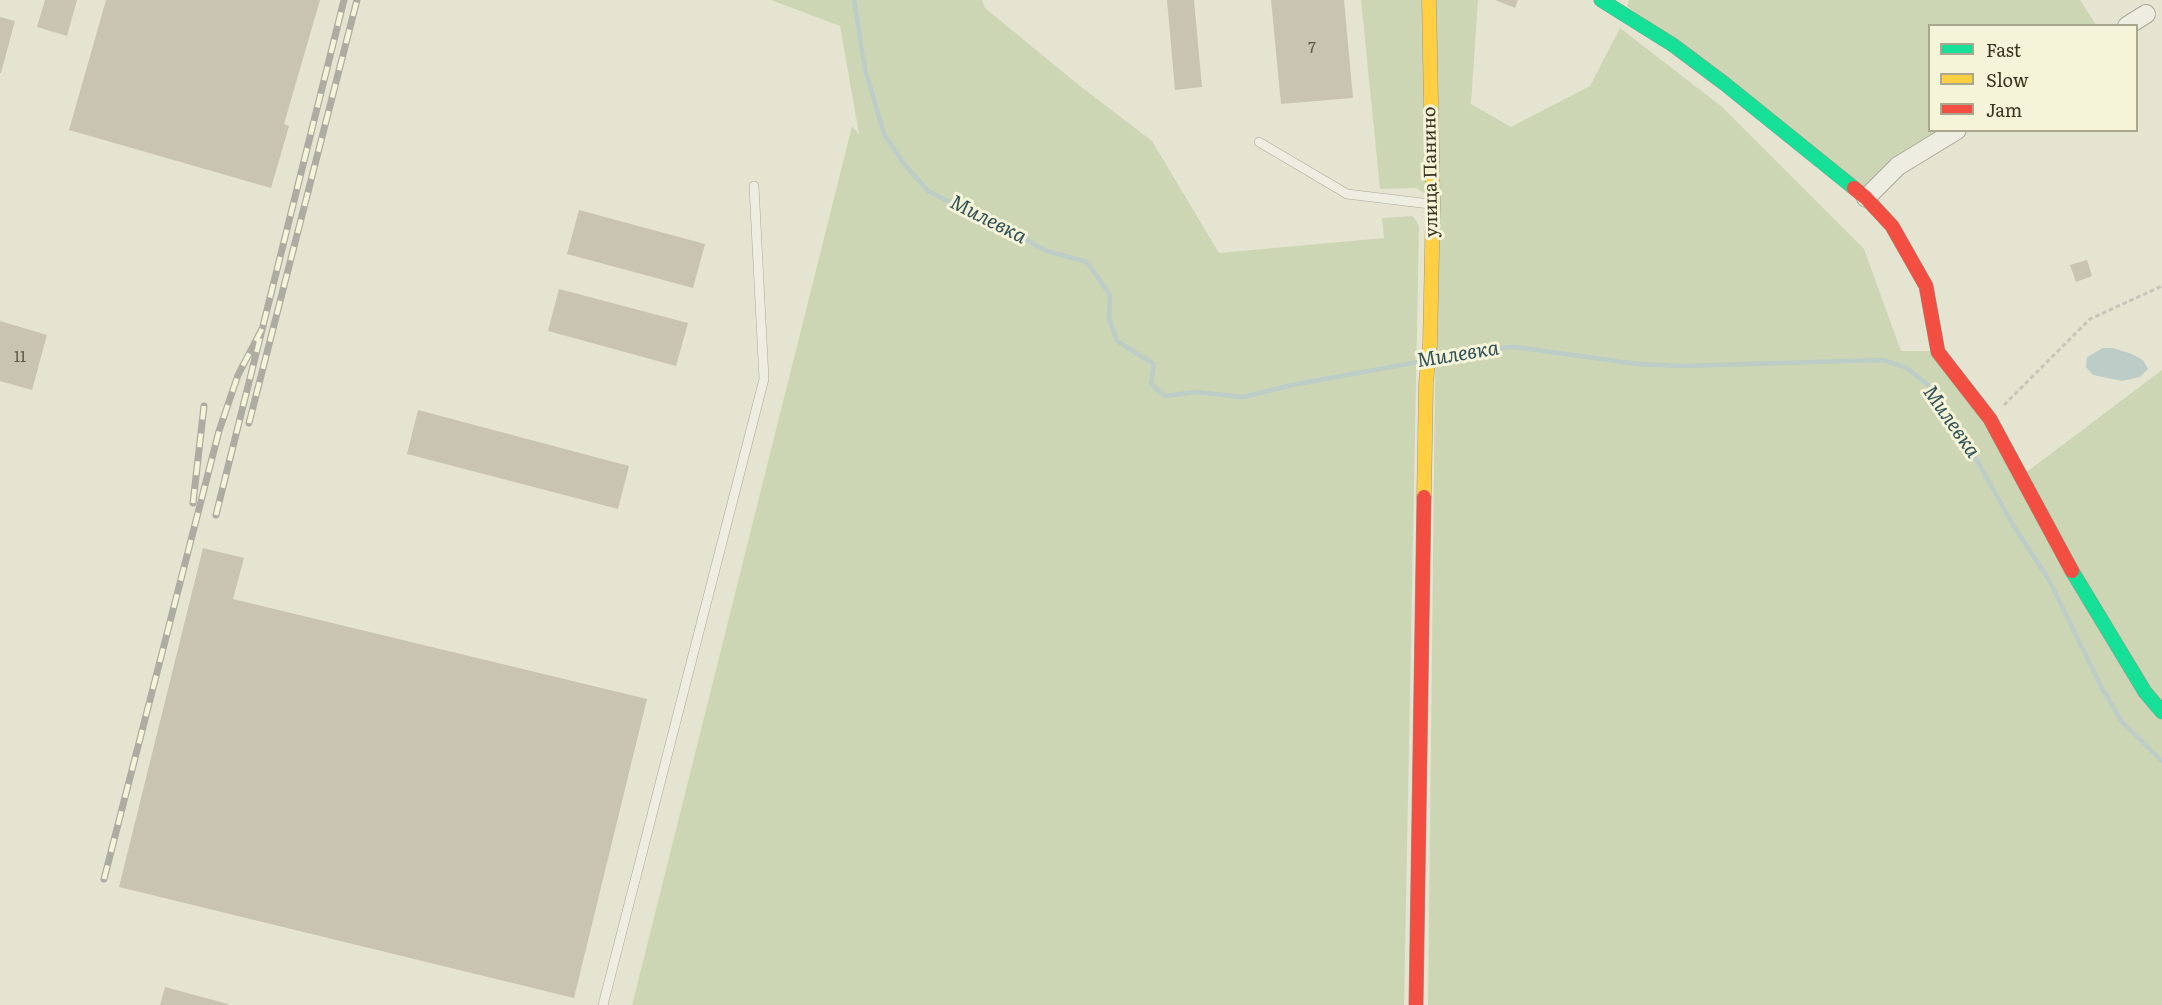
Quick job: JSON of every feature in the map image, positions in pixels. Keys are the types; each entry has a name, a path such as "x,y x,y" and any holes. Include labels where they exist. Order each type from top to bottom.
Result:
{"street":[{"name":"улица Панино","path":"1416,1005 1426,383 1430,344 1433,204 1429,0"},
{"path":"1600,0 1682,51 1866,198 1892,226 1926,286 1938,352 1990,419 2086,597 2145,692 2162,712"},
{"path":"2130,24 2146,14"},
{"path":"1866,198 1898,166 1953,132"}],"lane":[{"path":"1259,142 1347,194 1433,204"},
{"path":"603,1005 764,379 754,186"}],"path":[{"path":"1990,419 2090,319 2162,285"}],"green space":[{"path":"771,0 982,0 985,8 1080,86 1152,141 1219,253 1384,238 1382,218 1413,216 1419,226 1404,1005 632,1005 852,126 859,134 840,26"},
{"path":"1361,0 1478,0 1471,104 1511,127 1590,86 1620,28 1721,106 1864,249 1901,351 1934,351 2020,477 2162,370 2162,1005 1428,1005 1437,201 1416,188 1380,189"},
{"path":"1629,0 2080,0 2095,24 1928,24 1928,132 1944,132 1867,190 1627,6"}],"shaded area":[{"path":"2103,348 2113,348 2132,354 2143,360 2148,369 2140,377 2122,381 2093,375 2086,367 2087,357"}],"building":[{"path":"45,0 77,0 67,36 37,27"},
{"path":"106,0 320,0 284,124 289,126 271,188 69,130"},
{"path":"1167,0 1194,0 1202,87 1175,90"},
{"path":"1271,0 1344,0 1353,98 1281,104"},
{"path":"1495,0 1518,0 1515,8"},
{"path":"0,17 15,21 1,73 0,73"},
{"path":"579,210 705,244 693,288 567,254"},
{"path":"2087,260 2092,276 2076,282 2070,265"},
{"path":"559,289 688,323 676,366 548,331"},
{"path":"0,321 47,335 32,390 0,381"},
{"path":"418,410 629,466 618,509 407,454"},
{"path":"203,548 244,558 233,599 647,699 574,998 119,887"},
{"path":"165,987 228,1004 228,1005 160,1005"}],"waterway":[{"name":"Милевка","path":"854,0 865,69 884,134 905,165 928,191 964,209 988,216 1047,251 1087,262 1110,295 1109,319 1117,341 1154,364 1151,384 1165,396 1196,392 1243,397 1292,385 1418,362"},
{"name":"Милевка","path":"1438,359 1472,350 1515,347 1638,364 1681,366 1883,360 1907,368 1927,384 1978,462 2013,525 2049,580 2102,688 2122,722 2162,761"}],"railway":[{"path":"216,515 344,0"},
{"path":"249,423 357,0"},
{"path":"104,879 219,431 238,375 262,329"},
{"path":"193,503 204,406"}],"traffic: fast":[{"path":"1601,0 1673,45 1854,188"},
{"path":"2072,571 2145,692 2162,712"}],"traffic: slow":[{"path":"1424,497 1433,204 1429,0"}],"traffic: jam":[{"path":"1854,188 1892,226 1926,286 1938,352 1990,419 2072,571"},
{"path":"1416,1005 1424,497"}]}
